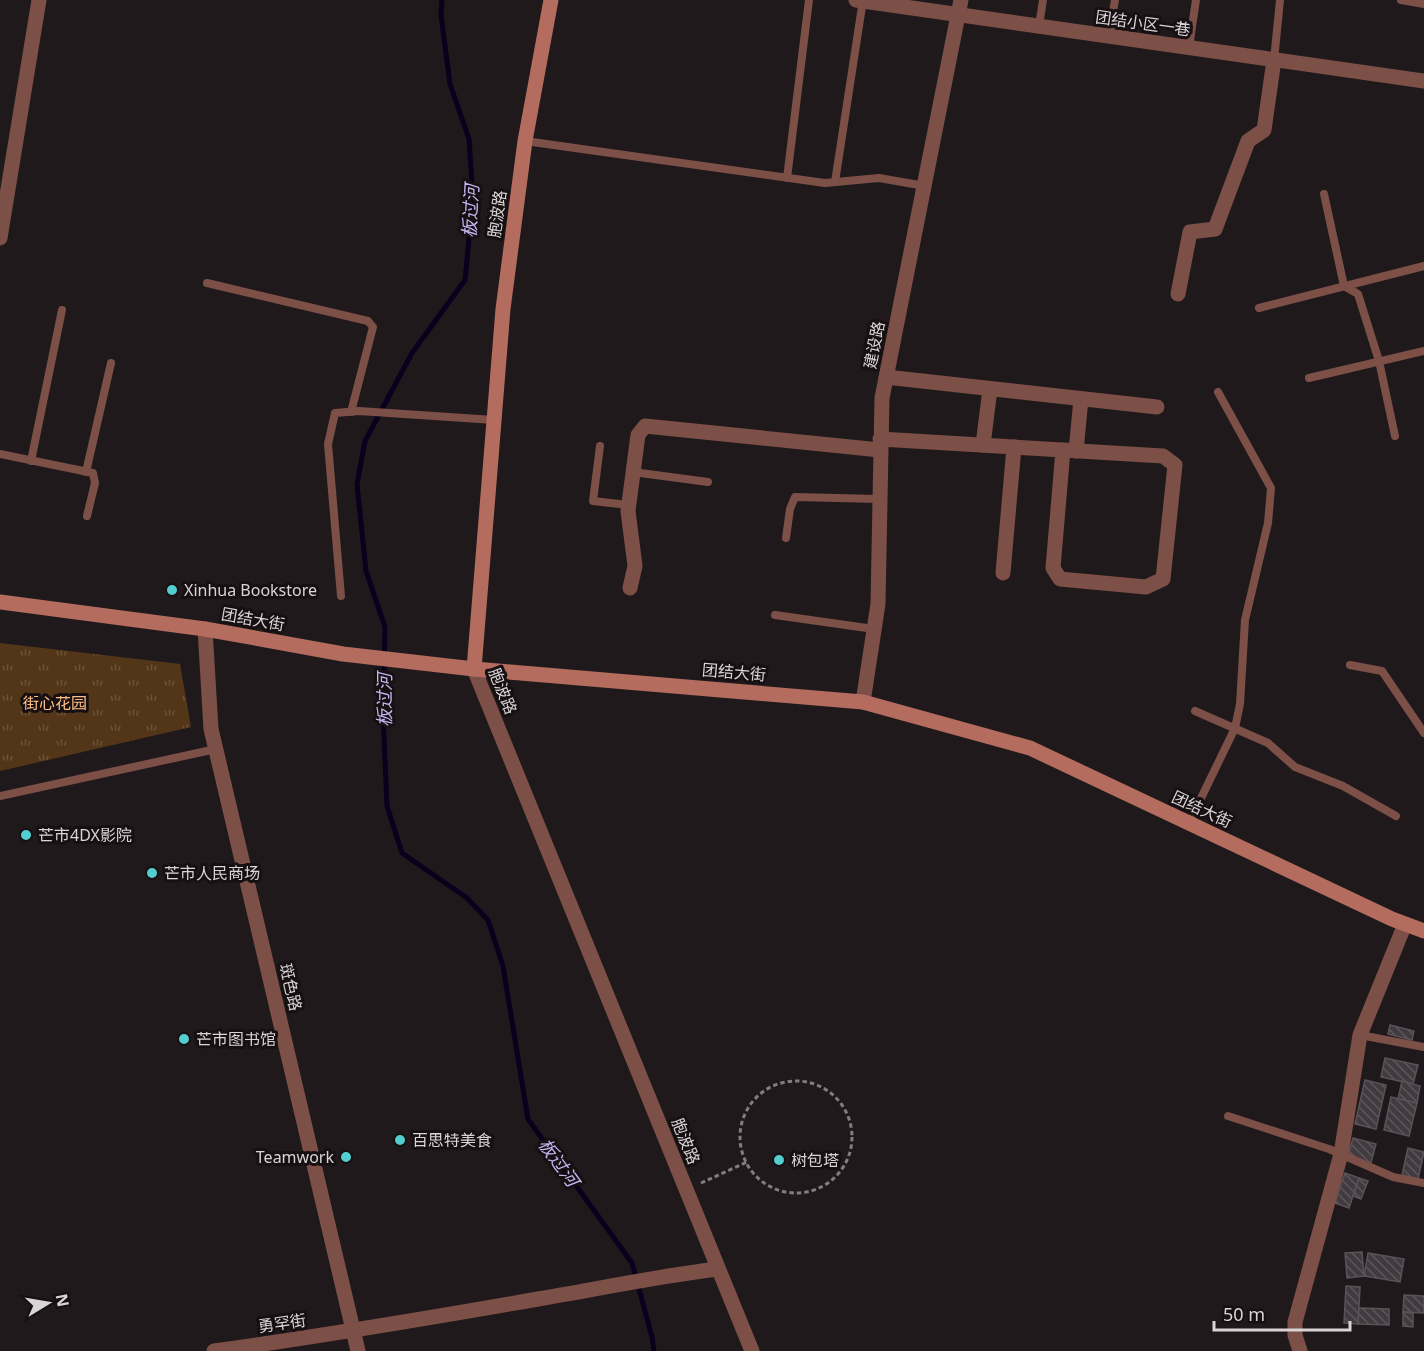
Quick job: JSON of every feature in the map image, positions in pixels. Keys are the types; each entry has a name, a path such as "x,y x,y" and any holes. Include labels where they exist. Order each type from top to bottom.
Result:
{"main road":[{"name":"胞波路","path":"474,669 503,309 525,141 551,0"},
{"name":"团结大街","path":"0,602 205,629 343,654 474,669 863,702 1030,748 1424,931"}],"street":[{"path":"0,238 39,0"},
{"name":"团结小区一巷","path":"860,0 960,7 1039,26 1424,81"},
{"name":"建设路","path":"863,702 878,604 882,398 960,7"},
{"path":"1178,294 1190,232 1215,229 1248,141 1264,130 1274,60"},
{"path":"886,377 1157,407"},
{"path":"983,445 990,389"},
{"path":"630,588 635,566 628,505 638,435 645,426 880,445 983,445 1070,450 1163,456 1175,465 1163,579 1146,587 1060,579 1053,568 1070,450 1081,399"},
{"path":"1003,573 1014,447"},
{"name":"斑色路","path":"205,629 211,729 358,1351"},
{"name":"胞波路","path":"474,669 752,1351"},
{"path":"1300,1351 1295,1335 1295,1322 1341,1154 1360,1035 1405,924"},
{"name":"勇罕街","path":"214,1351 354,1331 670,1275 718,1269"}],"lane":[{"path":"787,178 810,0"},
{"path":"835,182 860,0"},
{"path":"1039,26 1043,0"},
{"path":"1108,36 1115,0"},
{"path":"1189,47 1196,0"},
{"path":"1274,60 1280,0"},
{"path":"1401,0 1424,2"},
{"path":"525,141 825,183 879,178 925,186"},
{"path":"1324,194 1344,286 1358,294 1379,362 1395,436"},
{"path":"1259,308 1424,266"},
{"path":"207,283 368,321 373,327 355,411"},
{"path":"31,461 62,310"},
{"path":"1309,378 1424,351"},
{"path":"86,472 111,363"},
{"path":"1189,823 1235,728 1240,704 1245,620 1268,523 1271,488 1218,392"},
{"path":"341,596 328,444 334,413 355,411 494,420"},
{"path":"600,446 593,501 628,505"},
{"path":"0,454 93,473 95,483 87,516"},
{"path":"633,472 708,482"},
{"path":"786,538 790,509 795,497 879,499"},
{"path":"775,615 874,629"},
{"path":"1350,665 1382,672 1424,733"},
{"path":"1195,711 1268,743 1295,767 1343,786 1396,816"},
{"path":"0,796 216,749"},
{"path":"1360,1035 1424,1047"},
{"path":"1228,1116 1341,1154 1394,1178 1424,1183"}],"path":[{"path":"788,1081 807,1082 825,1089 839,1101 849,1117 852,1136 850,1155 841,1171 828,1184 812,1191 794,1193 776,1190 761,1181 747,1162 742,1150 740,1132 745,1115 755,1099 770,1087 788,1081"},
{"path":"686,1190 747,1162"}],"green space":[{"name":"街心花园","path":"0,643 180,664 191,727 0,771"}],"building":[{"path":"1390,1025 1414,1031 1412,1040 1388,1034"},
{"path":"1385,1058 1418,1065 1413,1084 1381,1077"},
{"path":"1365,1080 1386,1085 1376,1129 1355,1124"},
{"path":"1402,1081 1420,1086 1417,1103 1398,1099"},
{"path":"1391,1097 1417,1103 1409,1136 1384,1130"},
{"path":"1353,1138 1376,1144 1370,1166 1347,1160"},
{"path":"1408,1148 1424,1152 1418,1179 1402,1175"},
{"path":"1345,1173 1359,1178 1349,1208 1335,1203"},
{"path":"1359,1178 1368,1181 1361,1199 1353,1196"},
{"path":"1362,1252 1364,1276 1347,1278 1345,1253"},
{"path":"1368,1253 1404,1259 1400,1282 1364,1276"},
{"path":"1346,1286 1360,1287 1358,1324 1344,1323"},
{"path":"1404,1295 1424,1296 1424,1313 1403,1312"},
{"path":"1359,1308 1389,1309 1389,1325 1358,1324"},
{"path":"1403,1312 1413,1313 1413,1327 1403,1326"}],"waterway":[{"name":"板过河","path":"442,0 441,15 450,84 469,139 473,198 465,280 412,353 365,441 357,484 366,571 385,627 383,713 387,806 402,853 467,898 488,920 503,966 528,1119 632,1263 654,1351"}],"place":[{"name":"Xinhua Bookstore","path":"172,590"},
{"name":"芒市4DX影院","path":"26,835"},
{"name":"芒市人民商场","path":"152,873"},
{"name":"芒市图书馆","path":"184,1039"},
{"name":"百思特美食","path":"400,1140"},
{"name":"Teamwork","path":"346,1157"},
{"name":"树包塔","path":"779,1160"}]}
